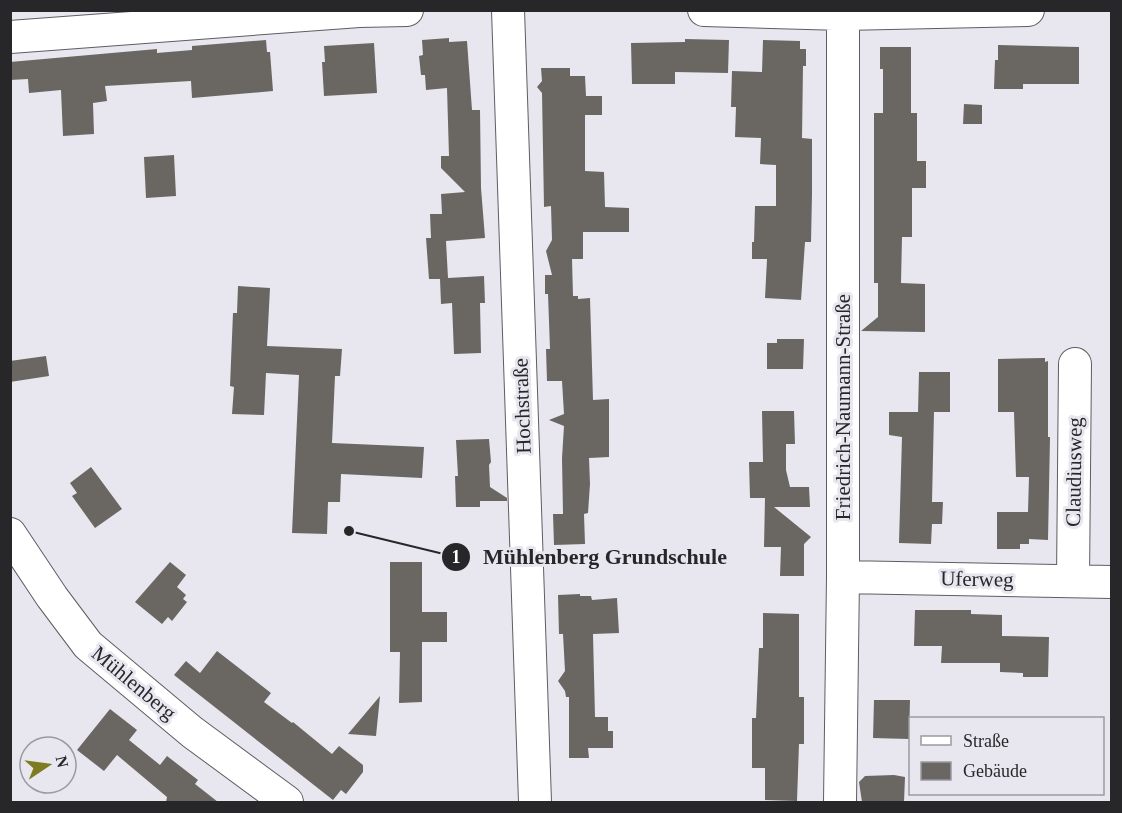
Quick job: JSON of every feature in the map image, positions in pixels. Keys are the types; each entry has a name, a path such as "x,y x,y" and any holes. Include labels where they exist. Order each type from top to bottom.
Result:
{"street":[{"path":"10,37 358,11 407,10"},
{"name":"Hochstraße","path":"508,10 535,802"},
{"path":"704,10 843,12 1028,10"},
{"name":"Friedrich-Naumann-Straße","path":"840,802 843,577 843,12"},
{"name":"Claudiusweg","path":"1072,580 1075,364"},
{"name":"Mühlenberg","path":"10,534 52,597 88,645 192,732 287,802"},
{"name":"Uferweg","path":"843,577 1112,582"}],"building":[{"path":"449,38 449,42 467,41 472,110 480,110 481,188 485,238 446,241 448,278 484,276 485,303 480,303 481,353 454,354 452,303 441,304 440,279 429,279 426,238 431,238 430,214 442,214 441,194 465,192 441,168 441,156 449,156 447,88 426,90 425,75 421,75 419,56 423,55 422,40"},
{"path":"685,39 729,40 728,73 675,72 675,84 632,84 631,43 685,42"},
{"path":"266,40 267,52 270,52 273,91 192,98 191,81 105,86 107,101 93,103 94,134 63,136 61,90 29,93 28,79 10,80 10,62 157,49 157,53 192,50 192,46"},
{"path":"763,40 800,41 800,49 806,49 806,66 803,66 802,138 812,139 812,194 811,242 805,242 801,300 765,298 767,259 752,259 755,206 776,206 776,165 760,164 761,138 735,137 736,107 731,107 732,71 762,72"},
{"path":"374,43 377,93 324,96 322,62 325,62 324,46"},
{"path":"998,45 1079,47 1079,84 1023,84 1023,89 994,89"},
{"path":"880,47 911,47 911,113 917,113 917,161 926,161 926,188 912,188 912,237 902,237 901,283 925,284 925,332 861,331 878,317 878,283 874,283 874,113 883,113 883,69 880,69"},
{"path":"541,68 570,68 570,76 585,76 586,96 602,96 602,115 585,115 585,171 604,172 605,207 629,208 629,232 583,232 583,259 572,259 573,296 578,296 578,299 590,298 593,400 609,399 609,457 589,458 588,513 584,514 585,544 554,545 553,514 563,514 564,426 549,420 564,414 562,381 547,381 546,349 550,349 545,275 552,275 546,251 552,240 551,206 544,207 542,93 537,87 542,81"},
{"path":"964,104 982,105 982,124 963,124"},
{"path":"174,155 176,196 146,198 144,157"},
{"path":"238,286 270,288 267,346 342,349 340,376 335,376 332,443 424,447 422,478 341,474 340,502 328,502 327,534 292,533 299,375 266,373 264,415 232,414 234,387 230,386 233,313 237,313"},
{"path":"777,339 804,339 803,369 767,369 767,343 777,343"},
{"path":"46,356 49,376 10,382 10,361"},
{"path":"1045,358 1045,362 1048,361 1048,437 1050,437 1048,540 1029,539 1029,544 1020,544 1020,549 997,549 997,512 1028,512 1029,477 1016,477 1014,412 998,412 998,359"},
{"path":"919,372 950,372 950,412 934,412 932,502 943,502 942,524 932,524 931,544 899,543 902,437 889,435 889,412 918,412"},
{"path":"762,411 794,411 795,444 786,444 786,470 790,487 809,487 810,507 774,507 811,537 804,544 804,576 780,576 781,547 764,547 765,498 750,498 749,462 763,462"},
{"path":"489,439 490,487 507,498 507,501 480,501 480,507 456,507 455,476 458,476 456,440"},
{"path":"91,467 122,509 95,528 72,496 77,493 70,483"},
{"path":"170,562 186,575 177,587 186,595 183,599 187,602 172,621 168,617 162,624 135,602"},
{"path":"390,562 422,562 422,612 447,612 447,642 422,642 422,702 399,703 400,652 390,652"},
{"path":"580,594 580,596 591,596 592,600 617,598 619,633 593,634 595,717 608,717 608,731 613,731 613,748 588,748 589,758 569,758 569,697 566,697 558,681 565,671 563,634 559,634 558,595"},
{"path":"915,610 971,610 971,614 1002,615 1002,636 1049,637 1048,677 1023,677 1023,673 1000,672 1000,663 941,663 942,646 914,646"},
{"path":"763,613 799,614 799,697 804,697 804,744 799,744 797,801 765,800 765,768 752,768 752,718 756,718 759,648 763,648"},
{"path":"217,651 271,693 264,702 332,754 339,746 363,765 363,772 346,794 341,790 333,800 174,675 186,661 200,673"},
{"path":"380,696 376,736 348,734"},
{"path":"874,700 910,700 909,739 873,738"},
{"path":"110,709 137,730 129,740 160,765 167,756 198,780 195,784 218,802 166,802 167,797 117,755 104,771 78,749"},
{"path":"865,776 905,777 904,802 862,802 859,782"}],"place":[{"name":"Mühlenberg Grundschule","path":"349,531"}]}
